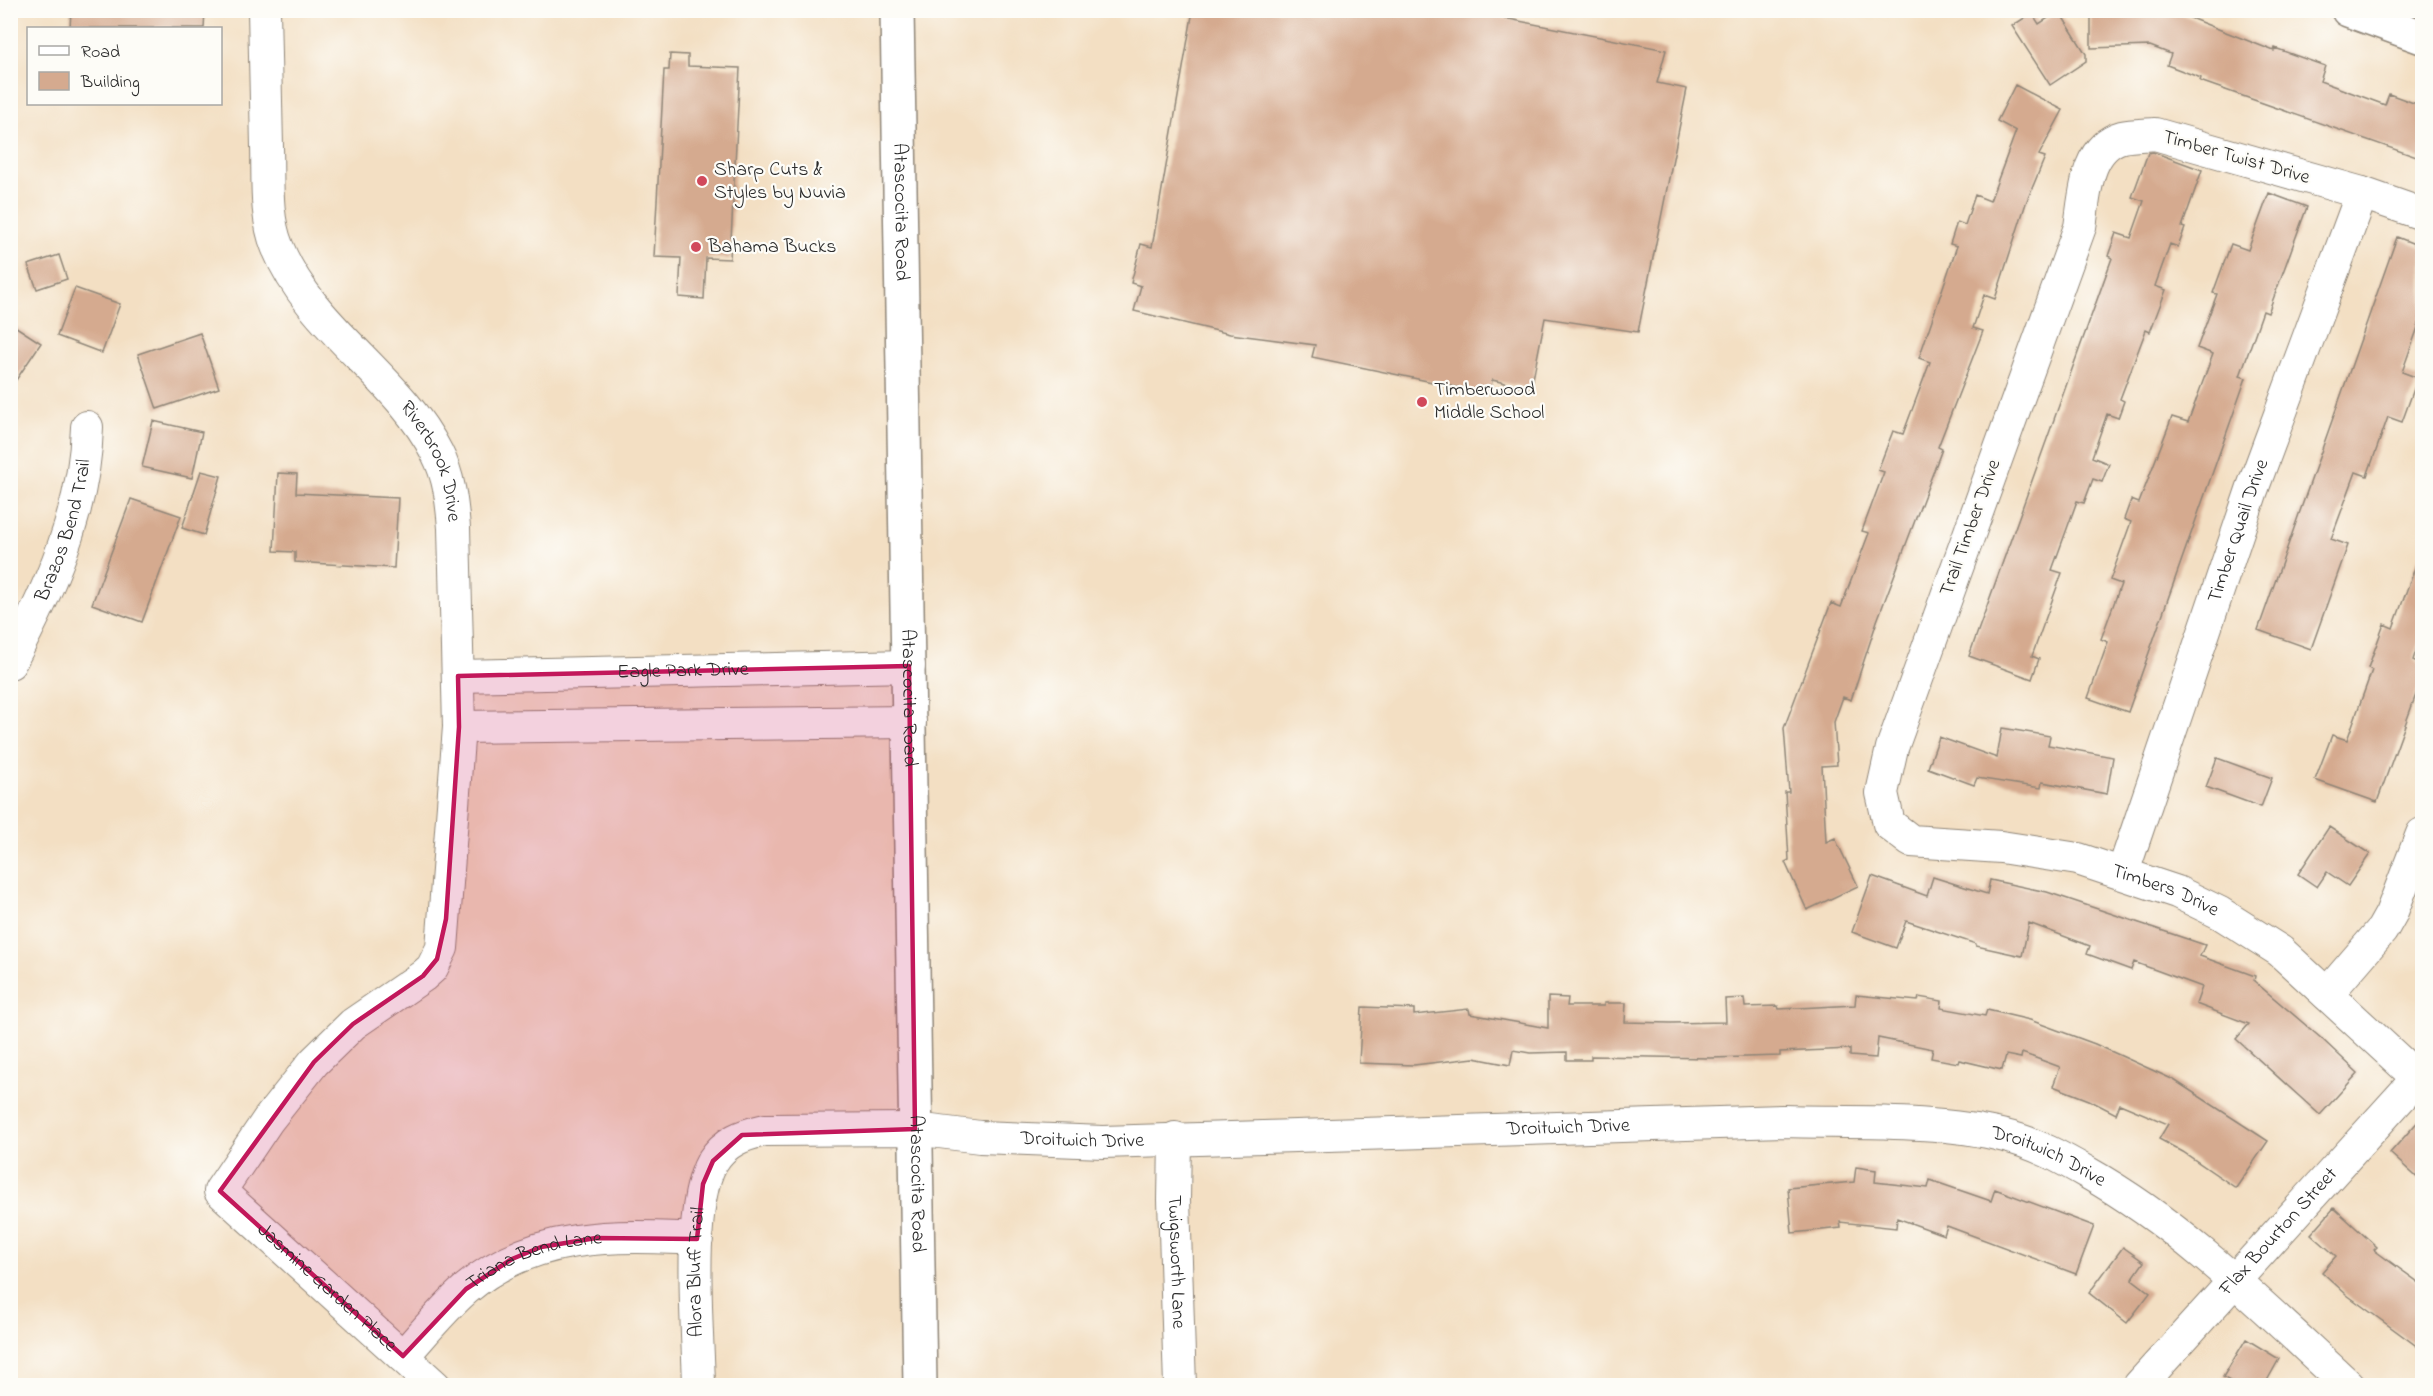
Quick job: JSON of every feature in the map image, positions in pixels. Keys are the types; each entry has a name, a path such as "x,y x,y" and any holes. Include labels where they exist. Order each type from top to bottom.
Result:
{"main road":[{"name":"Atascocita Road","path":"897,10 920,1386"},
{"path":"2348,10 2422,37"}],"street":[{"name":"Riverbrook Drive","path":"220,1191 268,1119 314,1062 353,1024 423,976 437,959 446,919 459,728 452,498 438,454 405,404 305,297 277,245 268,198 264,10"},
{"name":"Timber Twist Drive","path":"2065,268 2080,227 2092,165 2104,148 2120,138 2155,134 2362,193 2422,214"},
{"name":"Timber Quail Drive","path":"2122,872 2252,490 2362,193"},
{"name":"Trail Timber Drive","path":"1883,789 1892,748 2065,268"},
{"name":"Brazos Bend Trail","path":"10,663 48,585 72,520 82,482 87,427"},
{"name":"Eagle Park Drive","path":"458,676 909,666"},
{"path":"459,728 910,722"},
{"name":"Timbers Drive","path":"1883,789 1889,824 1911,841 2001,847 2052,854 2122,872 2177,892 2252,931 2280,951 2420,1080"},
{"path":"2326,994 2382,930 2391,914 2422,834"},
{"name":"Flax Bourton Street","path":"2139,1386 2420,1080"},
{"name":"Droitwich Drive","path":"713,1161 726,1146 742,1135 765,1130 915,1129 980,1137 1081,1142 1783,1121 1892,1124 1978,1130 2033,1145 2127,1194 2173,1228 2349,1386"},
{"name":"Twigsworth Lane","path":"1175,1138 1174,1200 1180,1386"},
{"name":"Alora Bluff Trail","path":"699,1386 697,1239 703,1184 713,1161"},
{"name":"Jasmine Garden Place","path":"220,1191 435,1386"},
{"name":"Triana Bend Lane","path":"403,1356 466,1289 512,1258 569,1241 596,1238 697,1239"}],"highlighted area":[{"path":"909,666 915,1129 742,1135 713,1161 703,1184 697,1239 596,1238 541,1247 512,1259 466,1289 403,1356 220,1191 314,1062 353,1024 423,976 437,959 446,919 459,727 458,676"}],"building":[{"path":"71,10 205,10 204,27 70,27"},
{"name":"Timberwood Middle School","path":"1193,10 1463,10 1666,50 1657,83 1687,89 1638,332 1545,318 1531,389 1492,380 1490,394 1312,357 1315,345 1230,334 1134,311 1141,286 1131,283 1141,244 1152,247"},
{"path":"2170,10 2274,51 2275,48 2325,66 2320,81 2385,105 2389,94 2422,106 2422,159 2200,81 2201,78 2167,65 2171,54 2150,46 2091,48 2091,11"},
{"path":"2059,11 2086,54 2086,61 2050,85 2012,26 2032,13 2039,24"},
{"path":"670,54 688,55 688,66 740,68 730,259 706,258 704,299 679,297 681,258 654,257 664,70 669,70"},
{"path":"2015,85 2063,110 2039,155 2045,157 2026,203 1995,299 1984,295 1973,328 1983,331 1938,447 1942,449 1877,621 1851,700 1843,697 1834,722 1837,765 1822,766 1826,842 1835,838 1858,886 1807,910 1785,862 1789,860 1785,792 1789,792 1784,728 1831,603 1841,607 1869,533 1862,531 1884,472 1878,470 1893,431 1903,434 1930,362 1919,358 1957,246 1950,244 1957,222 1965,225 1975,195 1990,201 2016,131 1997,121"},
{"path":"2153,152 2202,170 2182,227 2185,228 2178,247 2170,244 2155,286 2166,290 2150,332 2146,330 2120,399 2124,401 2118,418 2107,414 2092,457 2109,464 2102,482 2093,479 2084,503 2077,501 2052,570 2062,573 2032,656 2039,659 2032,679 1969,656 2112,258 2108,256 2116,233 2131,238 2144,201 2132,197 2148,153"},
{"path":"2269,193 2307,207 2268,313 2263,311 2240,376 2246,378 2128,712 2088,698 2108,642 2101,639 2121,584 2110,580 2131,522 2124,519 2131,500 2139,503 2172,417 2188,422 2213,354 2197,348 2217,294 2213,293 2231,244 2248,250"},
{"path":"2397,237 2422,247 2422,316 2402,372 2418,378 2402,422 2388,417 2367,476 2356,472 2331,539 2348,545 2311,649 2258,630"},
{"path":"59,255 67,279 37,289 28,265"},
{"path":"75,288 120,304 102,353 57,336"},
{"path":"10,323 41,343 10,389"},
{"path":"200,333 219,388 157,409 138,354"},
{"path":"153,421 202,432 192,478 142,467"},
{"path":"201,471 221,476 204,535 182,528"},
{"path":"278,473 297,474 296,493 398,498 394,568 295,562 295,552 274,551"},
{"path":"131,499 181,516 142,622 92,604"},
{"path":"2420,554 2422,554 2422,633 2413,660 2422,664 2422,678 2377,802 2315,780 2332,735 2347,740 2372,670 2368,668 2384,624 2393,628"},
{"path":"2002,728 2050,736 2048,745 2113,757 2107,794 2042,782 2041,788 1977,778 1974,785 1928,768 1939,737 1997,758"},
{"path":"2217,758 2272,778 2261,807 2206,787"},
{"path":"2329,827 2370,854 2348,886 2327,872 2317,887 2298,874"},
{"path":"1872,876 1927,896 1933,877 1987,894 1990,880 2047,892 2205,945 2200,956 2255,976 2254,981 2358,1073 2320,1115 2236,1039 2249,1024 2196,1004 2202,987 2134,962 2131,970 2087,954 2090,946 2029,923 2022,956 1976,946 1976,944 1906,921 1896,948 1852,932"},
{"path":"1856,995 1918,1001 1919,997 1942,1001 1941,1008 1985,1016 1987,1010 2030,1020 2095,1044 2174,1080 2268,1141 2236,1188 2183,1152 2159,1139 2168,1124 2120,1104 2116,1114 2089,1100 2053,1086 2060,1067 2022,1053 2021,1058 2006,1055 2002,1070 1959,1060 1958,1063 1931,1058 1933,1049 1878,1038 1876,1058 1850,1056 1850,1049 1780,1052 1780,1056 1711,1058 1591,1056 1591,1060 1567,1060 1567,1052 1530,1053 1513,1050 1510,1065 1474,1058 1414,1065 1359,1063 1362,1007 1414,1009 1414,1015 1469,1009 1470,1014 1548,1028 1548,997 1568,998 1567,1006 1604,1006 1604,1003 1626,1003 1625,1022 1671,1023 1726,1022 1725,999 1744,998 1745,1007 1778,1006 1779,1009 1855,1005"},
{"path":"2422,1117 2422,1182 2390,1153"},
{"path":"1856,1167 1876,1170 1875,1182 1928,1188 1930,1180 1991,1201 1995,1189 2094,1226 2076,1274 1947,1226 1944,1235 1897,1218 1896,1228 1840,1222 1841,1228 1792,1233 1788,1188 1854,1182"},
{"path":"2334,1208 2377,1247 2374,1250 2422,1285 2422,1350 2347,1295 2322,1272 2336,1256 2311,1234"},
{"path":"2123,1247 2144,1262 2132,1279 2150,1293 2127,1323 2089,1293"},
{"path":"2246,1339 2279,1359 2264,1386 2238,1386 2223,1377"}],"place":[{"name":"Sharp Cuts & Styles by Nuvia","path":"702,181"},
{"name":"Bahama Bucks","path":"696,247"},
{"name":"Timberwood Middle School","path":"1422,402"}]}
